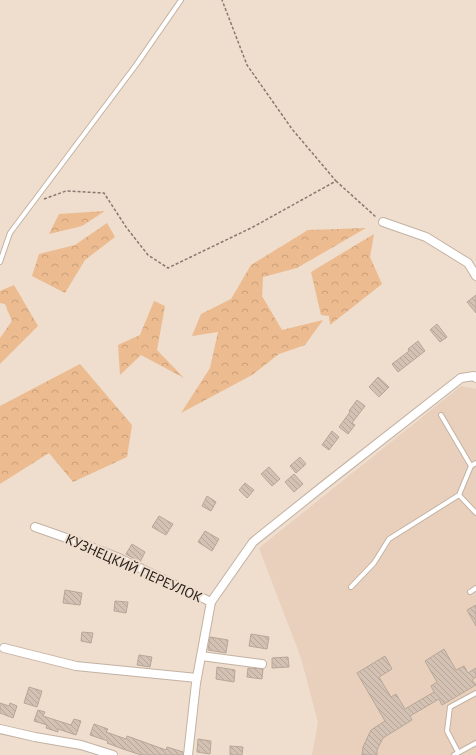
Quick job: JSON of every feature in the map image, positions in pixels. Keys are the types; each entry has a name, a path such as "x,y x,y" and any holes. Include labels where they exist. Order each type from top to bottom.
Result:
{"street":[{"path":"383,222 426,237 468,263 476,276"},
{"path":"188,755 197,678 211,602 253,542 461,378 474,376 476,378"},
{"name":"КУЗНЕЦКИЙ ПЕРЕУЛОК","path":"35,527 119,558 211,602"},
{"path":"4,648 76,666 197,678"},
{"path":"201,656 262,664"},
{"path":"0,729 81,745 113,755"}],"lane":[{"path":"0,262 10,234 136,65 181,0"},
{"path":"441,415 471,466"},
{"path":"351,587 374,562 389,539 459,495 471,466 476,463"},
{"path":"459,495 476,512"},
{"path":"470,592 476,588"},
{"path":"476,693 450,708 447,731 456,754 476,743"}],"path":[{"path":"222,0 247,64 292,129 336,181 383,222"},
{"path":"32,204 66,191 104,193 126,227 148,255 168,268 253,227 336,181"}],"shaded area":[{"path":"461,386 476,389 476,755 312,755 318,722 301,658 259,548"}],"green space":[{"path":"105,211 82,226 49,234 59,214"},
{"path":"107,223 115,237 85,260 65,293 32,276 39,254 75,245"},
{"path":"366,228 297,268 263,277 262,296 282,330 323,320 305,345 279,354 252,375 181,413 210,368 218,332 192,336 201,314 231,299 251,265 308,230"},
{"path":"374,234 370,257 382,284 330,325 329,316 321,315 311,272"},
{"path":"14,285 38,326 0,364 0,338 12,321 5,304 0,303 0,291"},
{"path":"154,301 165,306 157,350 184,378 141,355 120,375 118,345 140,335"},
{"path":"80,364 132,425 127,457 73,482 49,453 0,484 0,406"}],"building":[{"path":"476,295 476,313 467,302"},
{"path":"437,324 447,337 440,342 430,330"},
{"path":"418,341 425,351 398,372 392,364 409,351 408,349"},
{"path":"378,377 389,387 379,397 369,387"},
{"path":"357,400 365,406 352,423 355,425 348,434 339,427"},
{"path":"332,431 339,437 329,450 322,445"},
{"path":"300,457 306,464 296,473 290,466"},
{"path":"269,467 280,479 272,486 261,474"},
{"path":"294,474 303,484 294,492 285,482"},
{"path":"245,483 254,490 247,498 239,490"},
{"path":"207,496 216,502 211,511 202,506"},
{"path":"159,516 173,524 166,535 152,527"},
{"path":"205,531 219,539 212,551 198,542"},
{"path":"132,544 145,552 140,562 126,554"},
{"path":"65,590 82,593 80,605 63,603"},
{"path":"115,601 128,602 126,613 114,611"},
{"path":"476,605 476,626 467,610"},
{"path":"82,632 93,633 91,643 81,641"},
{"path":"251,634 269,637 267,649 249,646"},
{"path":"210,637 228,640 226,653 208,650"},
{"path":"444,649 456,670 464,666 468,673 476,668 476,677 472,680 476,685 442,705 439,699 410,716 412,720 383,738 377,750 377,755 362,755 363,747 371,730 385,721 357,673 385,656 392,669 379,677 391,697 396,694 405,709 434,692 431,686 437,682 425,661"},
{"path":"139,655 152,657 150,667 137,665"},
{"path":"288,657 289,667 272,668 272,658"},
{"path":"217,667 235,670 234,682 216,679"},
{"path":"248,668 263,669 262,679 247,677"},
{"path":"29,687 42,691 37,707 24,703"},
{"path":"0,703 9,706 10,703 17,706 13,718 0,713"},
{"path":"38,710 45,712 43,716 71,725 74,719 81,721 76,735 58,729 58,732 46,728 47,725 34,721"},
{"path":"94,724 108,729 106,732 126,739 127,736 166,750 167,747 183,752 183,755 141,755 123,749 107,743 108,741 90,735"},
{"path":"198,739 211,741 210,754 197,752"},
{"path":"230,746 243,747 242,755 230,755"}]}
